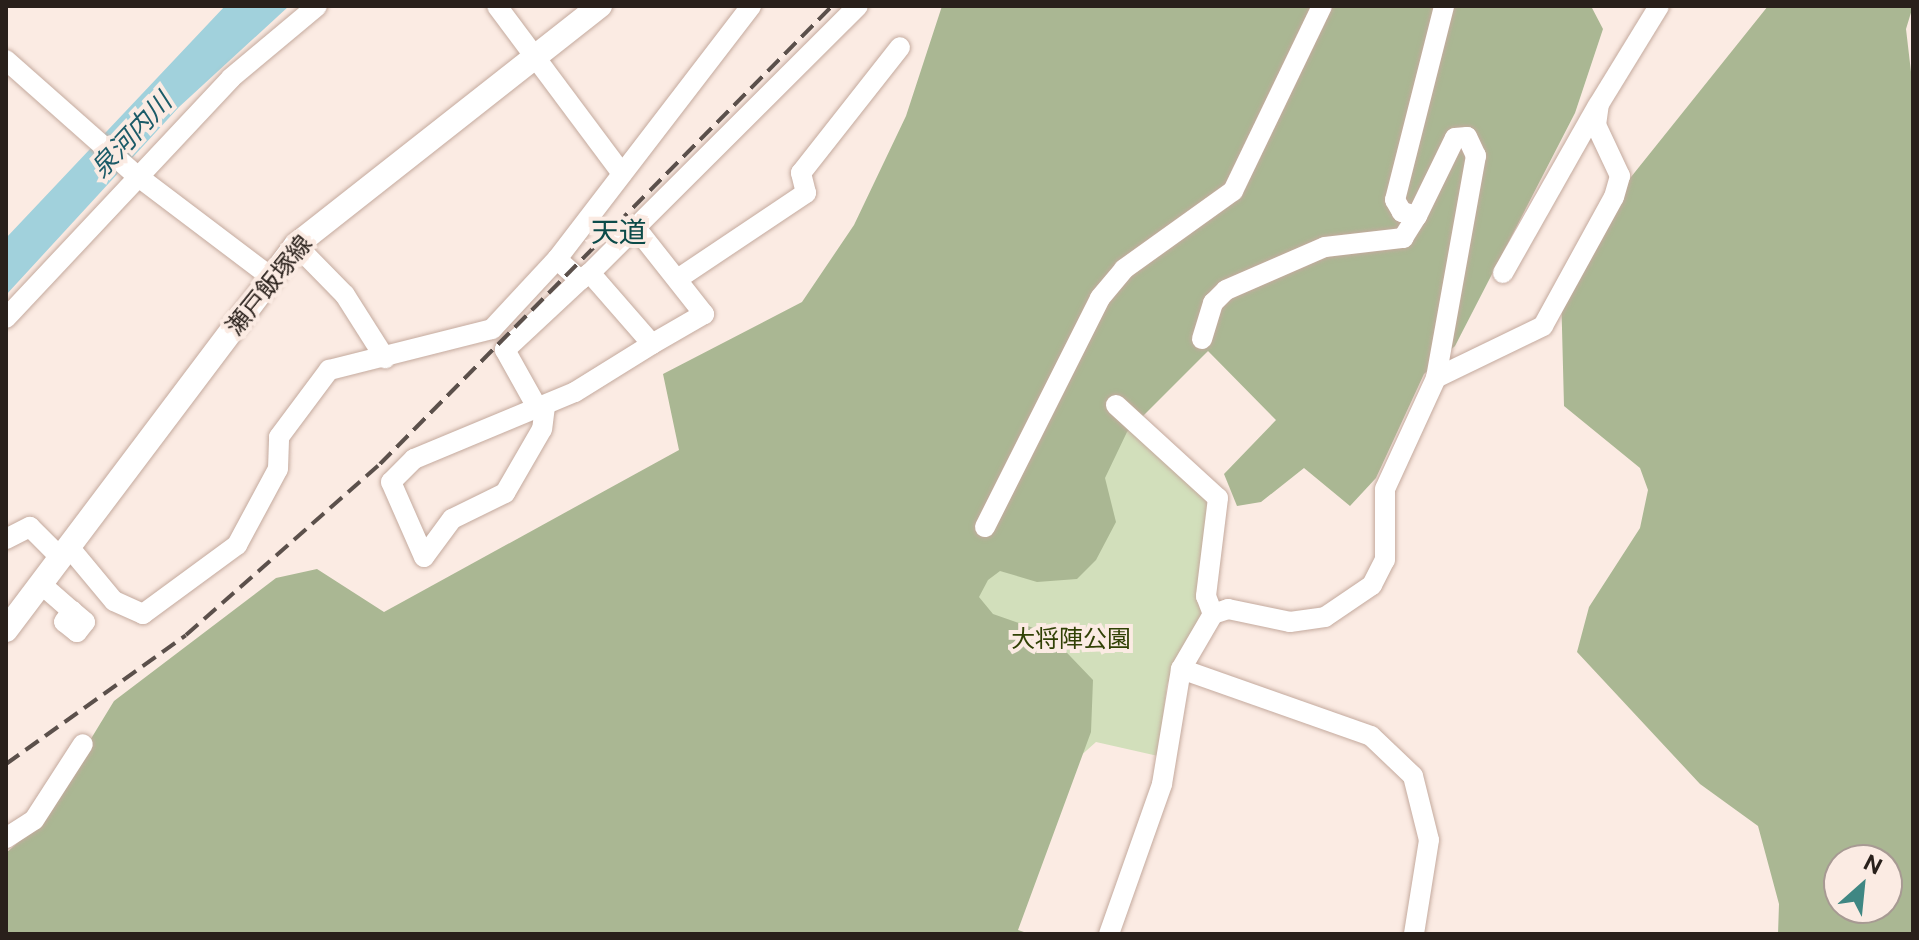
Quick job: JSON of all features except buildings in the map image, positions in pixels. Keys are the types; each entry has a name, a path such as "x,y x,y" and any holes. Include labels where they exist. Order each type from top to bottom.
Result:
{"main road":[{"name":"瀬戸飯塚線","path":"6,630 296,245 535,57 583,11"}],"street":[{"path":"6,318 136,175 231,78 317,6"},
{"path":"497,6 622,174"},
{"path":"6,539 30,527 65,552 114,601 132,612 156,609 237,545 278,469 279,437 329,370 492,329 557,259 751,6"},
{"path":"636,228 679,278 704,314 542,408 414,459 391,482 424,557 452,519 505,493 542,429 542,408 505,350 636,228 858,6"},
{"path":"985,527 1100,298 1124,269 1233,191 1322,6"},
{"path":"1417,216 1408,218 1395,200 1444,6"},
{"path":"1503,273 1659,6"},
{"path":"679,278 806,193 801,173 900,47"},
{"path":"6,60 136,175 271,277"},
{"path":"1436,378 1543,326 1620,176 1596,125 1599,104"},
{"path":"1109,934 1162,784 1181,669 1213,614 1228,609 1306,622 1372,585 1385,560 1388,478 1436,378 1476,156 1467,137 1448,144 1417,216 1403,238 1325,247 1226,290 1213,303 1202,339"},
{"path":"296,245 345,295 385,358"},
{"path":"557,259 585,277 652,344"},
{"path":"1116,405 1218,498 1206,596 1213,614"},
{"path":"41,584 72,611"},
{"path":"1181,669 1371,736 1413,776 1429,840 1414,934"},
{"path":"6,838 34,820 83,744"}],"green space":[{"path":"942,6 1591,6 1603,29 1575,113 1455,346 1424,374 1376,478 1350,506 1304,468 1261,502 1237,506 1224,474 1276,420 1208,351 1127,432 1105,478 1116,522 1096,560 1077,579 1037,582 1000,571 988,580 979,597 993,614 1048,633 1093,680 1091,732 1018,930 1030,934 6,934 6,853 39,824 114,701 276,578 317,569 384,612 679,450 663,374 802,302 854,225 906,116"},
{"path":"1768,6 1913,6 1906,29 1913,89 1913,934 1778,934 1779,904 1758,826 1700,784 1577,652 1589,607 1640,528 1648,490 1640,468 1564,406 1561,290 1627,182"},
{"name":"大将陣公園","path":"1115,411 1215,508 1201,615 1167,685 1158,756 1096,742 1077,759 948,622"}],"water":[{"name":"泉河内川","path":"225,6 289,6 179,107 6,295 6,238"}],"railway":[{"path":"6,764 186,635 380,464 832,6"}],"district":[{"name":"天道","path":"619,232"}]}
